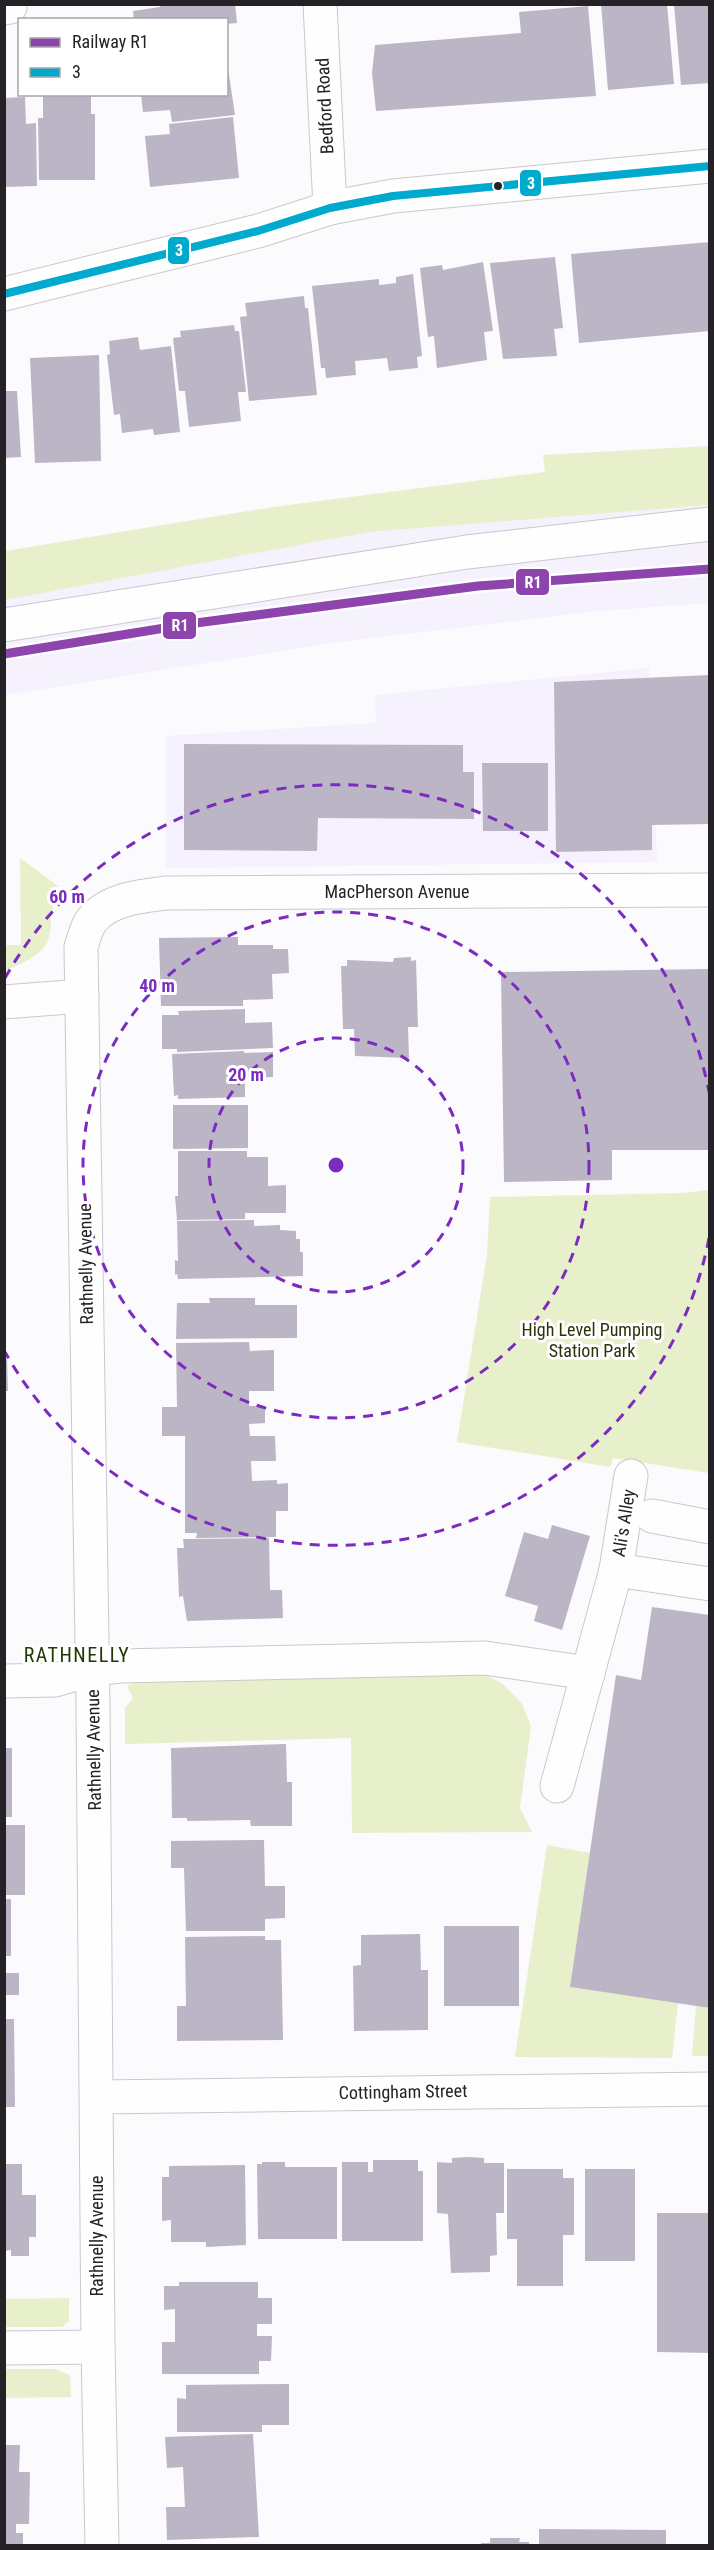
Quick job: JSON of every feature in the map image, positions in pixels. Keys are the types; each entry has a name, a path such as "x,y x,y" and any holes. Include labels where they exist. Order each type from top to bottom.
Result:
{"street":[{"name":"Bedford Road","path":"320,4 330,208"},
{"path":"4,294 258,231 330,208 411,193 710,166"},
{"path":"4,625 467,552 710,524"},
{"name":"MacPherson Avenue","path":"91,921 112,904 139,896 166,893 710,890"},
{"name":"Rathnelly Avenue","path":"91,921 81,947 93,1669 98,2347 102,2546"},
{"path":"4,1002 82,996"},
{"name":"Ali's Alley","path":"557,1786 616,1570 632,1476"},
{"path":"652,1516 710,1527"},
{"path":"616,1570 710,1584"},
{"path":"4,1681 55,1680 93,1669 120,1666 485,1658 588,1673"},
{"name":"Cottingham Street","path":"97,2097 710,2089"},
{"path":"4,2348 98,2347"}],"shaded area":[{"path":"709,505 709,603 597,611 331,643 5,695 5,600 369,532"},
{"path":"649,668 657,862 166,868 166,736 376,723 375,695"}],"green space":[{"path":"709,446 709,505 369,532 5,600 5,551 273,507 545,472 543,455"},
{"path":"20,858 58,886 53,903 49,938 45,946 25,962 5,971 5,945 21,945"},
{"name":"High Level Pumping Station Park","path":"709,1190 709,1473 613,1458 610,1467 457,1442 487,1254 490,1197 683,1193"},
{"path":"484,1674 503,1684 522,1704 531,1726 520,1808 532,1832 352,1833 351,1738 125,1744 125,1708 133,1698 127,1686 148,1676"},
{"path":"547,1845 590,1853 570,1987 678,2003 672,2058 515,2057"},
{"path":"696,2006 709,2008 709,2056 692,2056"},
{"path":"69,2298 69,2321 62,2327 5,2327 5,2299"},
{"path":"4,2369 55,2369 70,2375 71,2397 5,2398"}],"building":[{"path":"161,4 235,4 237,23 228,24 228,18 134,18 133,11 160,7"},
{"path":"601,4 667,4 674,84 608,90"},
{"path":"674,4 710,4 710,83 681,85"},
{"path":"588,6 596,96 376,111 372,73 375,45 521,33 519,12"},
{"path":"228,68 235,115 172,122 170,110 143,112 141,96 228,96"},
{"path":"43,96 91,96 91,114 95,114 95,180 39,180 38,118 43,118"},
{"path":"25,97 26,124 36,123 37,186 4,187 4,98"},
{"path":"233,117 239,178 150,187 145,136 170,134 169,124"},
{"path":"710,242 710,331 579,343 571,254"},
{"path":"555,257 563,328 554,329 557,356 503,359 490,263"},
{"path":"483,262 493,331 484,332 487,360 437,368 434,336 428,337 420,268 442,265 443,270"},
{"path":"413,274 422,356 417,357 418,368 389,371 387,358 355,361 356,375 326,378 325,368 321,368 312,286 379,279 379,285 396,283 396,277"},
{"path":"304,296 305,308 308,308 317,395 249,401 240,317 247,316 245,303"},
{"path":"234,325 235,331 239,331 246,392 238,392 241,421 189,427 185,391 179,391 173,338 181,337 180,331"},
{"path":"138,337 140,350 171,346 180,432 154,435 153,429 122,433 120,414 114,415 107,355 110,354 109,341"},
{"path":"99,355 101,461 35,463 30,358"},
{"path":"4,391 17,391 21,457 4,458"},
{"path":"710,675 710,824 652,825 652,850 556,852 554,682"},
{"path":"184,744 463,745 463,772 474,772 474,819 318,818 317,851 184,850"},
{"path":"482,763 548,763 548,831 483,831"},
{"path":"238,937 238,945 273,945 273,949 288,949 289,973 272,974 273,999 243,1000 243,1006 161,1006 159,938"},
{"path":"411,957 411,961 416,960 418,1027 408,1027 409,1058 355,1056 354,1029 343,1029 341,966 347,966 347,960 393,962 394,958"},
{"path":"710,969 710,1150 612,1150 612,1180 504,1182 501,972"},
{"path":"245,1009 245,1023 272,1022 273,1048 177,1052 177,1049 162,1049 162,1015 179,1015 178,1011"},
{"path":"244,1051 244,1053 273,1052 273,1077 245,1078 245,1097 178,1099 178,1095 174,1096 172,1054"},
{"path":"173,1105 248,1105 248,1148 173,1149"},
{"path":"178,1151 247,1151 247,1157 268,1157 268,1186 286,1185 286,1213 245,1213 245,1219 177,1220 175,1196 178,1196"},
{"path":"254,1220 254,1226 280,1225 280,1230 296,1231 296,1239 300,1239 300,1252 303,1252 303,1276 178,1279 177,1274 175,1275 175,1260 178,1261 177,1221"},
{"path":"209,1298 255,1298 255,1305 297,1305 297,1338 176,1339 177,1303 210,1303"},
{"path":"249,1342 250,1351 274,1350 274,1391 249,1391 249,1406 265,1406 265,1423 249,1424 250,1436 275,1436 276,1461 251,1461 252,1481 277,1480 277,1484 288,1483 288,1511 276,1511 276,1537 196,1538 197,1533 185,1533 185,1436 162,1436 162,1407 177,1407 176,1343"},
{"path":"4,1359 7,1359 8,1391 4,1391"},
{"path":"552,1525 590,1536 562,1630 534,1621 538,1606 505,1596 524,1532 548,1539"},
{"path":"269,1538 270,1590 282,1590 283,1618 187,1621 183,1596 179,1597 177,1548 184,1548 183,1539"},
{"path":"652,1607 710,1615 710,2008 570,1987 616,1675 641,1680"},
{"path":"286,1744 287,1782 292,1782 292,1826 251,1826 250,1820 187,1821 187,1818 172,1818 171,1748"},
{"path":"4,1748 12,1748 12,1817 4,1817"},
{"path":"4,1825 25,1825 25,1895 4,1895"},
{"path":"264,1840 265,1886 285,1886 285,1918 265,1919 265,1931 186,1931 184,1868 171,1868 171,1841"},
{"path":"4,1899 11,1899 11,1956 4,1956"},
{"path":"444,1926 519,1926 519,2006 444,2006"},
{"path":"420,1934 421,1970 428,1970 428,2030 354,2031 353,1966 361,1965 361,1935"},
{"path":"265,1936 265,1940 281,1940 283,2040 177,2041 177,2006 186,2006 185,1937"},
{"path":"4,1973 19,1973 19,1995 4,1995"},
{"path":"4,2019 14,2019 15,2107 4,2107"},
{"path":"452,2158 484,2158 484,2163 504,2163 504,2213 496,2213 497,2255 490,2256 490,2272 451,2273 448,2214 437,2213 437,2162 452,2163"},
{"path":"373,2160 418,2160 418,2171 423,2171 423,2241 342,2241 342,2162 368,2162 368,2172 373,2172"},
{"path":"262,2162 285,2162 285,2167 337,2167 337,2239 258,2239 257,2164 262,2164"},
{"path":"4,2164 22,2164 22,2195 36,2195 36,2237 29,2237 29,2256 11,2256 11,2250 4,2251"},
{"path":"245,2165 246,2245 206,2247 206,2242 171,2242 171,2220 162,2221 162,2177 169,2177 169,2166"},
{"path":"507,2169 563,2169 563,2178 574,2178 574,2235 563,2235 563,2286 517,2286 517,2239 507,2239"},
{"path":"585,2169 635,2169 635,2261 585,2261"},
{"path":"657,2213 710,2213 710,2353 657,2352"},
{"path":"179,2282 258,2282 258,2298 272,2298 272,2324 257,2324 257,2336 272,2336 271,2361 259,2361 259,2374 162,2374 162,2342 175,2342 175,2309 164,2310 164,2286 179,2286"},
{"path":"289,2384 289,2425 262,2425 262,2432 177,2432 177,2398 186,2399 186,2385"},
{"path":"253,2434 259,2537 167,2540 166,2507 185,2507 183,2467 167,2468 165,2437"},
{"path":"4,2445 20,2445 19,2472 30,2472 29,2524 16,2524 16,2533 23,2533 23,2546 4,2546"},
{"path":"539,2529 666,2530 666,2546 539,2546"},
{"path":"490,2538 520,2538 519,2542 529,2542 529,2546 481,2546 481,2543 490,2543"}],"rail line":[{"name":"R1","path":"4,654 196,623 478,586 710,569"}],"transit line":[{"name":"3","path":"4,294 258,231 330,208 393,196 710,166"}],"district":[{"name":"RATHNELLY","path":"77,1655"}]}
